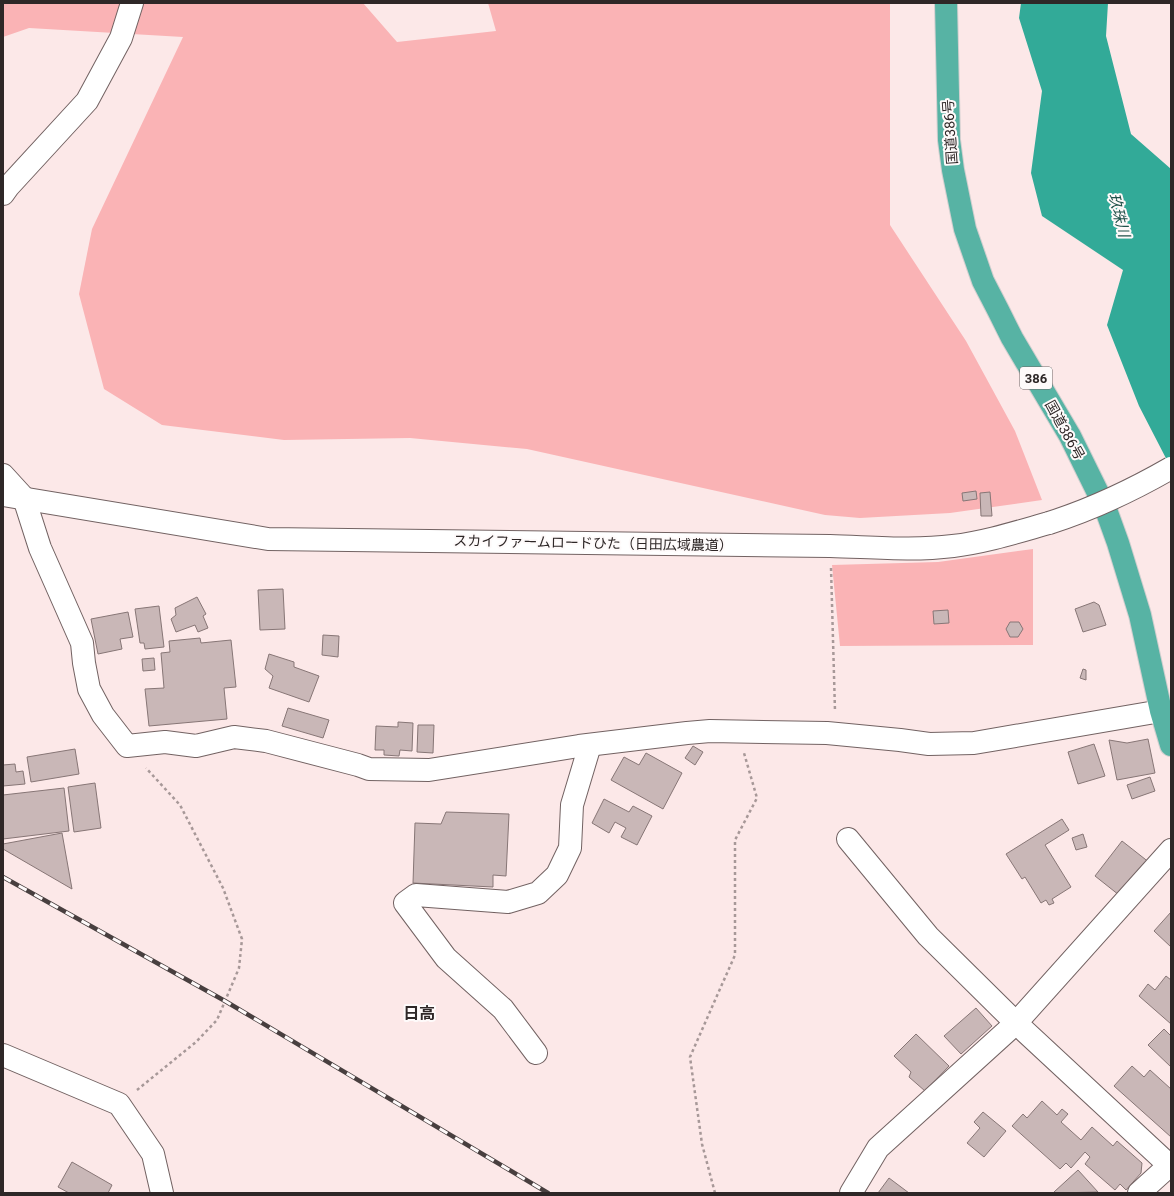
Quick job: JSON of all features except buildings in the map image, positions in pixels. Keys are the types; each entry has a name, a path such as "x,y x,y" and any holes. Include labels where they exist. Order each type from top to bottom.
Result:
{"highway":[{"name":"国道386号","path":"946,3 949,140 953,170 965,229 984,281 1012,338 1070,436 1105,507 1118,543 1140,615 1161,711 1171,745"}],"street":[{"path":"3,194 87,101 121,38 132,3"},
{"name":"スカイファームロードひた（日田広域農道）","path":"13,497 268,539 916,548 954,546 1004,536 1076,514 1148,482 1171,468"},
{"path":"3,475 40,548 82,643 89,689 103,715 127,746 165,742 196,746 234,737 266,740 369,769 428,770 590,745 687,733 827,733 897,739 929,744 974,743 1161,711"},
{"path":"536,1053 503,1009 446,958 405,903 416,895 508,902 538,893 557,875 570,848 572,805 590,745"},
{"path":"848,839 928,936 1016,1023 1170,1165 1139,1193"},
{"path":"851,1193 878,1148 1016,1023 1171,850"},
{"path":"3,1055 119,1104 153,1154 162,1193"}],"path":[{"path":"830,546 835,716"},
{"path":"715,1193 702,1144 690,1057 735,955 735,840 757,798 738,732"},
{"path":"119,1104 196,1042 216,1020 240,968 242,939 223,888 180,805 127,746"}],"shaded area":[{"path":"3,3 363,3 397,42 496,31 488,3 890,3 890,225 966,341 1015,431 1042,500 950,513 860,518 825,515 527,449 410,438 284,440 162,425 104,389 79,294 92,229 183,37 29,28 3,37"},
{"path":"1033,549 1033,645 840,646 832,565 938,562"}],"water":[{"name":"玖珠川","path":"1021,3 1108,3 1106,36 1131,134 1171,169 1171,468 1139,406 1107,325 1123,270 1042,216 1031,173 1042,91 1019,18"}],"railway":[{"path":"3,877 225,1001 548,1193"}],"district":[{"name":"日高","path":"419,1013"}]}
